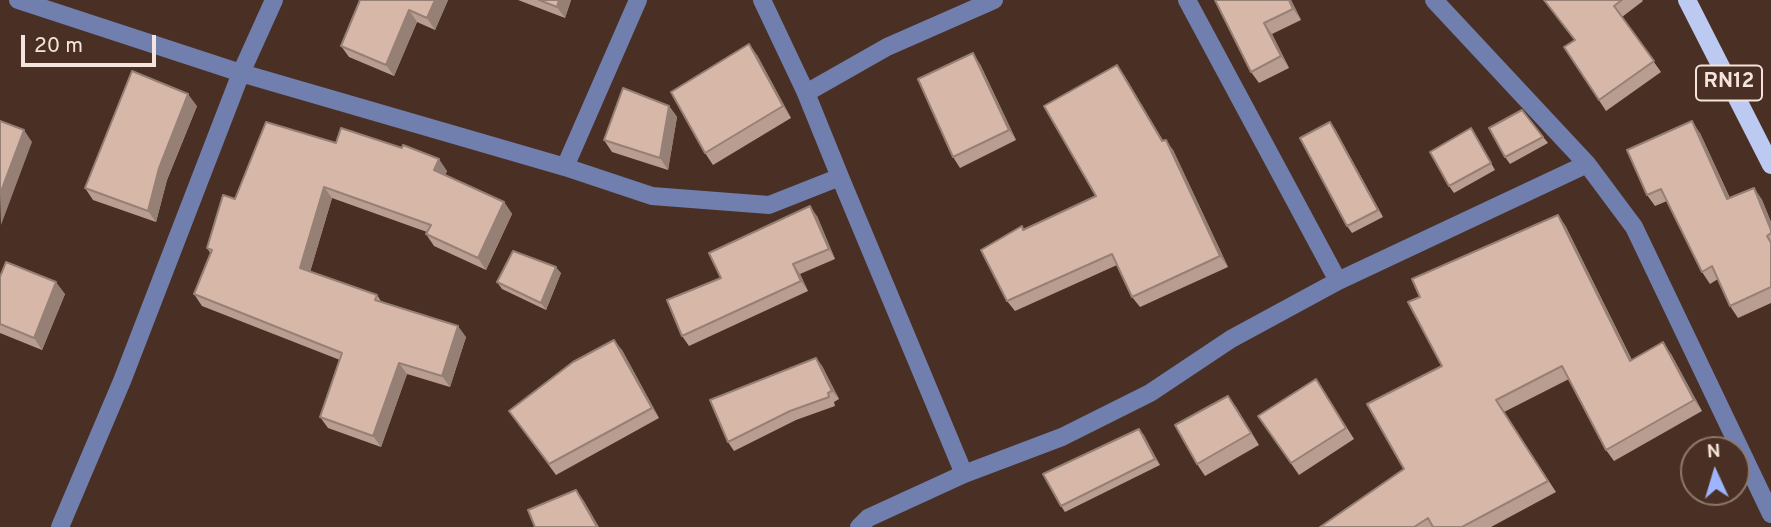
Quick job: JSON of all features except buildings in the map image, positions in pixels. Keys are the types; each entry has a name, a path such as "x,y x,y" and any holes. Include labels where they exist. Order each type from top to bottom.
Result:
{"main road":[{"name":"RN12","path":"1687,0 1771,165"}],"street":[{"path":"18,0 241,73 565,167 652,196 769,205 840,177"},
{"path":"60,527 122,381 241,73 274,0"},
{"path":"565,167 638,0"},
{"path":"762,0 806,93 964,474"},
{"path":"806,93 887,47 994,0"},
{"path":"1187,0 1338,281"},
{"path":"1434,0 1587,164 1634,227 1771,514"},
{"path":"859,527 868,518 964,474 1062,437 1150,393 1231,339 1338,281 1587,164"}]}
